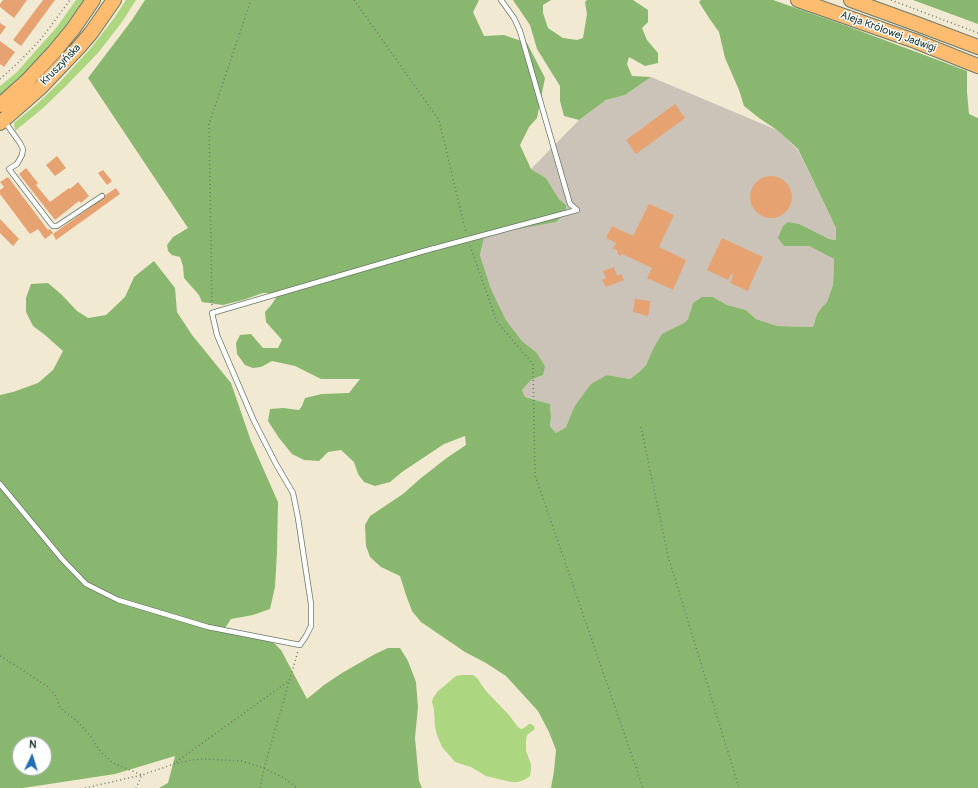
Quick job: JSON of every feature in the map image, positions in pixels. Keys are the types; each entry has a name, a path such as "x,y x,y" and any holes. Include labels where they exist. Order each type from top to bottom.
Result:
{"main road":[{"name":"Kruszyńska","path":"0,105 54,52 73,29 93,0"},
{"name":"Kruszyńska","path":"2,122 40,88 79,47 91,33 114,0"},
{"name":"Aleja Królowej Jadwigi","path":"798,0 915,41 978,66"},
{"name":"Aleja Królowej Jadwigi","path":"850,0 978,47"}],"lane":[{"path":"0,484 62,559 86,584 118,600 208,627 283,643 300,645 311,626 310,604 293,492 276,464 254,421 217,335 212,313 424,251 577,210 570,204 520,31 514,18 501,0"},
{"path":"2,122 20,143 23,149 22,155 17,164 9,169 53,226 57,226 102,196"}],"path":[{"path":"0,79 20,61 41,38 70,0"},
{"path":"212,313 209,124 251,0"},
{"path":"354,0 439,120 468,240 497,322 533,364 535,475 643,788"},
{"path":"891,0 978,33"},
{"path":"641,427 668,556 739,788"},
{"path":"260,788 264,768 300,645"},
{"path":"0,656 48,687 56,696 60,708 76,720 91,737 100,751 113,763 142,775"},
{"path":"174,764 290,680"},
{"path":"85,788 142,775 174,764 205,759 242,761 264,768 288,781 297,788"},
{"path":"136,788 142,775"}],"shaded area":[{"path":"651,77 777,130 798,150 836,228 836,240 829,239 815,233 784,246 809,246 834,259 833,285 827,302 817,314 813,327 777,326 756,319 746,310 727,305 713,297 693,303 688,319 653,349 646,365 639,372 630,379 607,375 574,407 566,427 556,433 550,426 550,404 525,397 522,390 531,380 543,375 536,352 522,341 506,320 491,289 480,255 484,238 512,230 566,205 559,199 546,178 531,169 579,120 606,100 625,95"}],"green space":[{"path":"76,0 85,0 44,54 24,75 0,96 0,86 16,73 57,27"},
{"path":"126,0 136,0 122,22 98,53 42,109 15,131 14,123 59,83 91,48"},
{"path":"145,0 479,0 473,12 484,36 504,35 527,43 545,78 537,118 529,127 520,145 531,169 546,178 559,199 566,205 565,213 556,222 512,230 484,238 480,255 491,289 506,320 522,341 536,352 545,366 543,375 531,380 522,390 525,397 550,404 550,426 556,433 566,427 574,407 591,384 607,375 630,379 639,372 646,365 662,334 684,323 688,319 693,303 702,297 713,297 727,305 746,310 756,319 777,326 813,327 817,314 827,302 833,285 834,259 809,246 784,246 778,238 783,226 788,222 799,224 829,239 836,240 836,228 798,149 777,130 744,106 739,90 725,58 719,32 699,2 701,0 773,0 967,71 969,114 978,118 978,788 551,788 556,750 538,711 506,676 465,652 421,622 412,611 400,576 381,567 370,557 366,546 365,525 370,516 403,494 448,457 466,445 465,436 444,444 402,472 390,482 375,486 364,482 358,474 354,462 341,450 328,452 319,461 304,460 292,454 268,421 270,409 283,408 299,410 305,398 322,394 349,393 360,379 321,379 295,366 272,361 261,367 253,368 245,365 237,354 236,343 240,335 251,334 263,348 278,348 282,340 266,322 265,312 279,293 263,293 223,305 202,302 199,295 184,278 183,266 180,257 172,255 168,251 167,245 173,237 188,228 88,78 132,20"},
{"path":"513,0 551,0 543,5 543,13 548,28 563,38 577,40 583,38 587,14 585,2 587,0 633,0 648,10 648,22 642,28 647,40 658,53 658,63 645,66 629,57 627,64 632,76 651,77 625,95 606,100 579,120 564,116 560,101 560,86 537,49 530,25"},
{"path":"913,0 978,0 978,24"},
{"path":"154,261 175,288 177,312 192,335 231,383 251,441 278,502 275,587 270,609 253,615 231,619 223,631 236,635 269,638 281,650 307,699 342,673 375,654 388,648 400,648 408,661 416,682 418,707 415,738 419,781 422,788 159,788 168,783 175,756 115,774 23,788 0,788 0,395 38,383 53,370 63,351 33,326 26,312 26,298 31,284 48,283 77,311 88,318 106,315 125,297 134,277"},
{"path":"473,675 477,678 486,691 509,715 518,727 521,729 529,724 534,726 535,729 527,735 526,740 526,751 531,764 531,770 530,776 526,779 518,782 511,782 486,776 471,767 455,762 442,747 435,727 432,702 433,698 438,691 456,676"}],"building":[{"path":"3,0 27,0 14,18 0,7"},
{"path":"43,0 55,0 21,46 13,40"},
{"path":"0,23 6,27 0,35"},
{"path":"0,41 15,52 4,67 0,64"},
{"path":"675,104 685,118 636,154 626,140"},
{"path":"57,156 66,168 55,176 46,165"},
{"path":"26,168 38,183 36,185 50,202 78,182 89,196 81,203 79,201 55,220 19,174"},
{"path":"103,170 112,181 107,185 98,173"},
{"path":"771,176 786,182 792,197 786,212 771,218 756,212 750,197 756,182"},
{"path":"8,177 48,230 50,229 53,233 45,239 38,229 30,234 0,194 0,190 4,187 0,182"},
{"path":"116,188 120,194 56,240 53,234"},
{"path":"649,204 674,215 659,247 686,260 673,290 647,278 652,268 622,254 620,256 617,253 618,251 613,248 616,243 606,238 612,226 633,236"},
{"path":"0,219 19,239 13,246 0,233"},
{"path":"722,238 763,257 748,291 730,283 733,275 731,274 728,280 707,270"},
{"path":"614,267 617,276 621,274 624,280 606,287 602,280 606,278 603,271"},
{"path":"635,299 650,301 648,316 633,312"}]}
